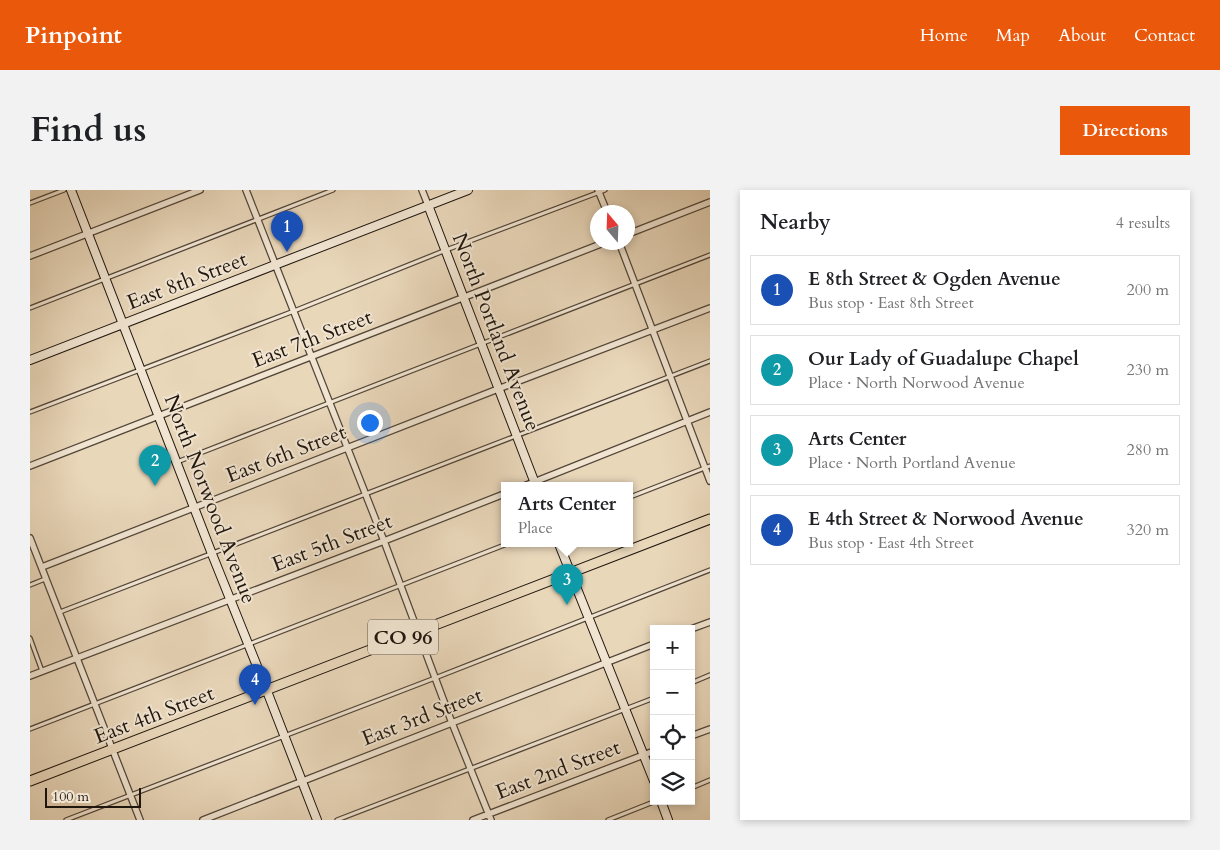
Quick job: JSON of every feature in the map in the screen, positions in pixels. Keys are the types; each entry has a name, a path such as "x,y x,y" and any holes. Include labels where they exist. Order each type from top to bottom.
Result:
{"main road":[{"name":"East 4th Street","path":"30,781 710,519"}],"street":[{"name":"North Norwood Avenue","path":"71,190 317,820"},
{"path":"30,256 200,190"},
{"path":"246,190 384,541 489,817"},
{"name":"North Portland Avenue","path":"422,190 535,482"},
{"name":"East 8th Street","path":"30,360 468,190"},
{"path":"601,191 605,205"},
{"path":"635,231 710,202"},
{"name":"East 7th Street","path":"30,466 590,248"},
{"path":"622,250 707,467 710,481"},
{"name":"East 6th Street","path":"42,567 710,308"},
{"path":"541,482 710,412"},
{"name":"East 5th Street","path":"30,676 501,495"},
{"path":"30,538 140,820"},
{"path":"560,547 650,771"},
{"path":"695,628 710,622"},
{"name":"East 3rd Street","path":"203,820 650,646"},
{"path":"695,735 710,729"},
{"name":"East 2nd Street","path":"473,820 489,817 650,753"},
{"path":"663,805 668,820"}],"lane":[{"path":"30,203 64,190"},
{"path":"30,308 333,190"},
{"path":"30,412 601,191"},
{"path":"176,462 710,255"},
{"path":"59,612 710,361"},
{"path":"633,496 707,467"},
{"path":"30,729 501,546"},
{"path":"66,820 710,570"},
{"path":"30,585 46,579"},
{"path":"30,638 42,671"},
{"path":"695,681 710,675"},
{"path":"337,820 650,700"},
{"path":"695,786 710,780"},
{"path":"608,820 650,803"}],"place":[{"name":"E 8th Street & Ogden Avenue","path":"287,252"},
{"name":"Our Lady of Guadalupe Chapel","path":"155,486"},
{"name":"Arts Center","path":"567,605"},
{"name":"E 4th Street & Norwood Avenue","path":"255,705"}]}
